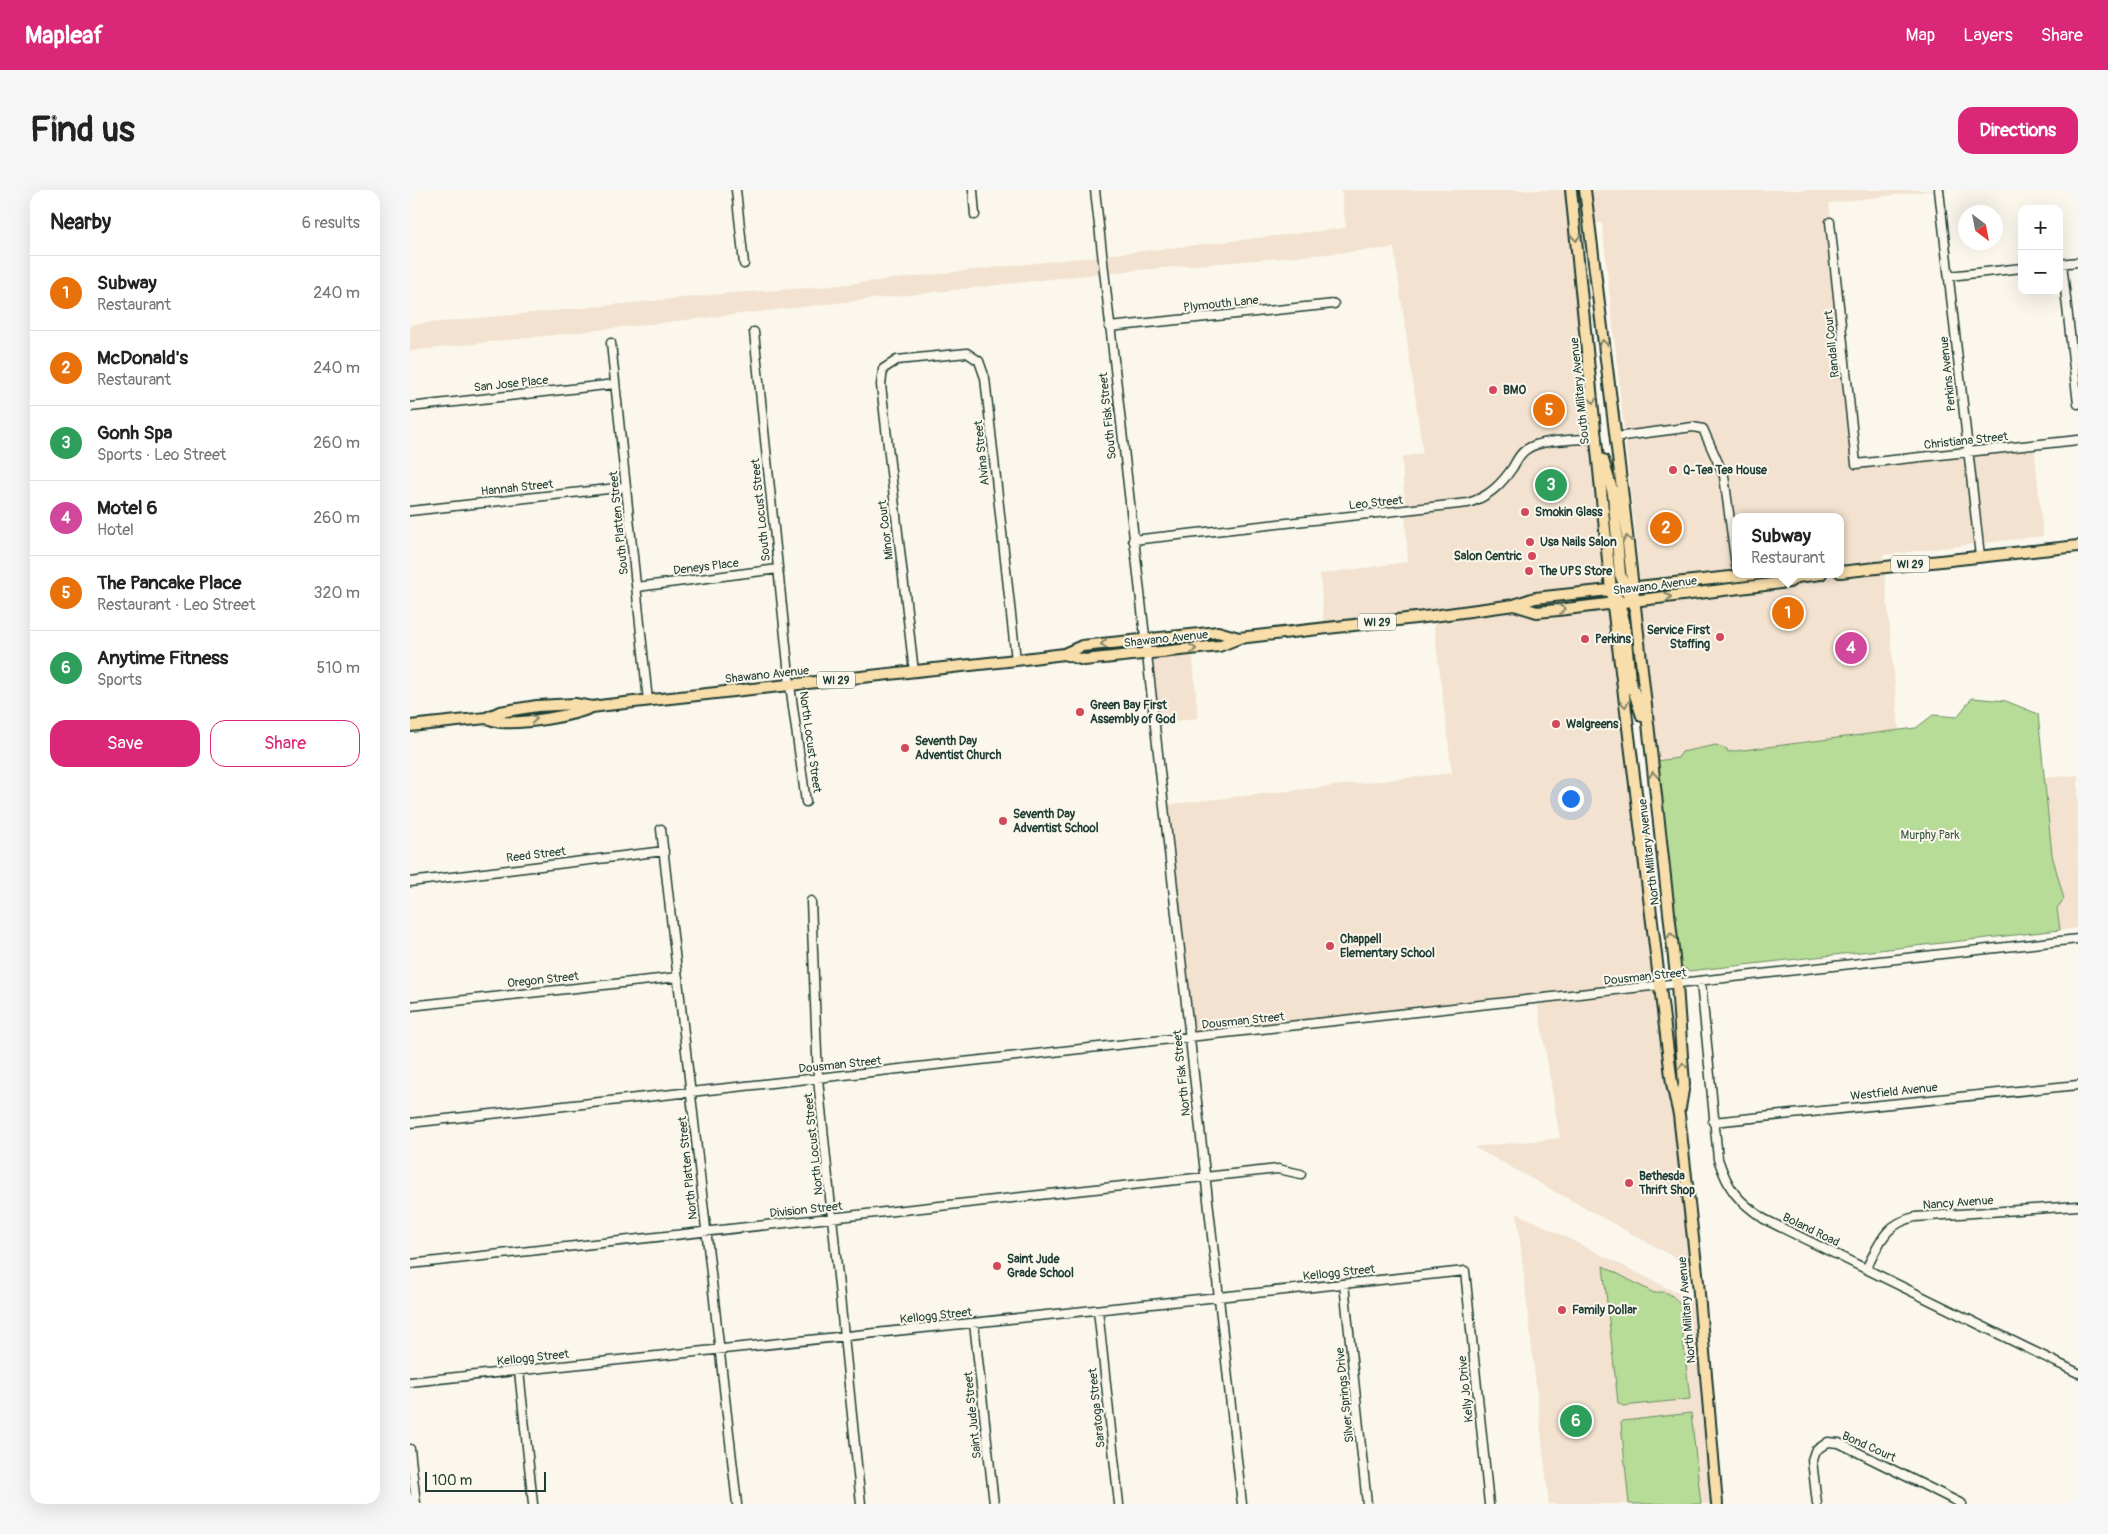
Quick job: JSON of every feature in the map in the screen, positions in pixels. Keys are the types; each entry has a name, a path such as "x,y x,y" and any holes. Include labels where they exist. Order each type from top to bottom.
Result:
{"main road":[{"name":"South Military Avenue","path":"1571,190 1611,590"},
{"path":"1585,190 1615,437 1628,588"},
{"path":"1597,438 1613,493 1620,574 1628,588"},
{"name":"WI 29","path":"1844,572 2078,546"},
{"name":"Shawano Avenue","path":"1064,654 1084,660 1219,646 1239,638 1433,616 1514,605 1534,598 1628,588 1732,573"},
{"name":"Shawano Avenue","path":"1514,605 1536,612 1738,589 1789,582 1793,578"},
{"name":"North Military Avenue","path":"1628,588 1633,602 1677,984 1684,1084 1679,1115"},
{"name":"North Military Avenue","path":"1611,590 1616,604 1672,1084 1679,1115 1698,1282 1717,1504"},
{"path":"1616,604 1625,630 1630,680 1648,736"},
{"name":"Shawano Avenue","path":"410,726 486,718 500,712 556,704 575,704 592,707 1016,660 1064,654 1082,646 1218,632 1239,638"}],"street":[{"path":"736,190 744,264"},
{"path":"973,190 976,215"},
{"name":"South Fisk Street","path":"1094,190 1145,640"},
{"name":"Perkins Avenue","path":"1939,190 1980,556"},
{"name":"Randall Court","path":"1830,222 1856,464"},
{"path":"2063,264 2078,262"},
{"path":"1949,276 2018,268"},
{"path":"2063,280 2078,404"},
{"name":"Plymouth Lane","path":"1110,327 1334,304"},
{"name":"South Locust Street","path":"754,332 790,685"},
{"name":"South Platten Street","path":"611,343 648,701"},
{"name":"Alvina Street","path":"881,385 883,369 897,360 967,353 979,361 984,378 1016,660"},
{"name":"San Jose Place","path":"410,407 615,384"},
{"name":"Minor Court","path":"881,385 914,672"},
{"path":"1615,437 1693,427 1702,429 1724,476 1732,540"},
{"name":"Leo Street","path":"1133,540 1468,503 1483,497 1496,488 1504,480 1521,453 1529,447 1539,444 1597,438"},
{"name":"Christiana Street","path":"1856,464 2078,440"},
{"name":"Hannah Street","path":"410,511 626,488"},
{"name":"Deneys Place","path":"637,587 778,569"},
{"path":"1737,578 1738,589"},
{"name":"North Fisk Street","path":"1145,640 1242,1504"},
{"name":"North Locust Street","path":"790,685 806,802"},
{"name":"North Platten Street","path":"661,829 737,1504"},
{"name":"Reed Street","path":"410,882 664,851"},
{"name":"North Locust Street","path":"811,901 818,1078 834,1219 861,1504"},
{"name":"Dousman Street","path":"410,1123 2078,939"},
{"name":"Oregon Street","path":"410,1006 678,977"},
{"name":"Boland Road","path":"1701,982 1718,1159 1726,1182 1742,1204 1764,1219 2078,1373"},
{"name":"Westfield Avenue","path":"1713,1122 2078,1085"},
{"name":"Division Street","path":"410,1264 1278,1169 1301,1174"},
{"name":"Nancy Avenue","path":"1866,1269 1888,1230 1902,1220 1916,1217 2078,1206"},
{"name":"Kellogg Street","path":"410,1382 1464,1271"},
{"name":"Kelly Jo Drive","path":"1464,1271 1489,1504"},
{"name":"Silver Springs Drive","path":"1344,1284 1368,1504"},
{"name":"Saratoga Street","path":"1098,1310 1119,1504"},
{"name":"Saint Jude Street","path":"974,1323 994,1504"},
{"path":"519,1371 533,1504"},
{"name":"Bond Court","path":"1817,1504 1812,1460 1815,1451 1828,1442 1839,1443 1962,1504"},
{"path":"410,1449 416,1504"}],"shaded area":[{"path":"1341,190 1571,190 1572,203 1586,204 1585,190 1935,190 1829,203 1856,463 2034,445 2043,536 1883,555 1899,730 1657,761 1639,569 1602,223 1575,224 1611,590 1696,1269 1474,1147 1560,1138 1537,1000 1189,1038 1163,805 1452,773 1433,617 1324,628 1320,574 1408,562 1402,457 1423,453 1394,248 1104,273 410,351 410,325 733,293 823,287 1346,228"},
{"path":"1192,649 1198,718 1154,724 1146,654"},
{"path":"2078,775 2078,928 2060,930 2044,778"},
{"path":"1517,1213 1700,1304 1717,1504 1549,1504"}],"green space":[{"name":"Murphy Park","path":"1972,698 2006,701 2038,714 2052,855 2064,899 2057,908 2060,930 1689,971 1680,965 1657,761 1678,758 1682,752 1716,745 1727,749 1728,752 1916,728 1933,715 1957,717"},
{"path":"1603,1266 1654,1293 1663,1292 1671,1295 1683,1309 1681,1321 1690,1399 1623,1406 1618,1403"},
{"path":"1691,1413 1701,1504 1629,1504 1621,1423 1623,1421"}],"place":[{"name":"BMO","path":"1493,390"},
{"name":"The Pancake Place","path":"1549,410"},
{"name":"Q-Tea Tea House","path":"1673,470"},
{"name":"Gonh Spa","path":"1551,485"},
{"name":"Smokin Glass","path":"1525,512"},
{"name":"McDonald's","path":"1666,528"},
{"name":"Usa Nails Salon","path":"1530,542"},
{"name":"Salon Centric","path":"1532,556"},
{"name":"The UPS Store","path":"1529,571"},
{"name":"Subway","path":"1788,613"},
{"name":"Service First Staffing","path":"1720,637"},
{"name":"Perkins","path":"1585,639"},
{"name":"Motel 6","path":"1851,648"},
{"name":"Green Bay First Assembly of God","path":"1080,712"},
{"name":"Walgreens","path":"1556,724"},
{"name":"Seventh Day Adventist Church","path":"905,748"},
{"name":"Seventh Day Adventist School","path":"1003,821"},
{"name":"Chappell Elementary School","path":"1330,946"},
{"name":"Bethesda Thrift Shop","path":"1629,1183"},
{"name":"Saint Jude Grade School","path":"997,1266"},
{"name":"Family Dollar","path":"1562,1310"},
{"name":"Anytime Fitness","path":"1576,1421"}]}
